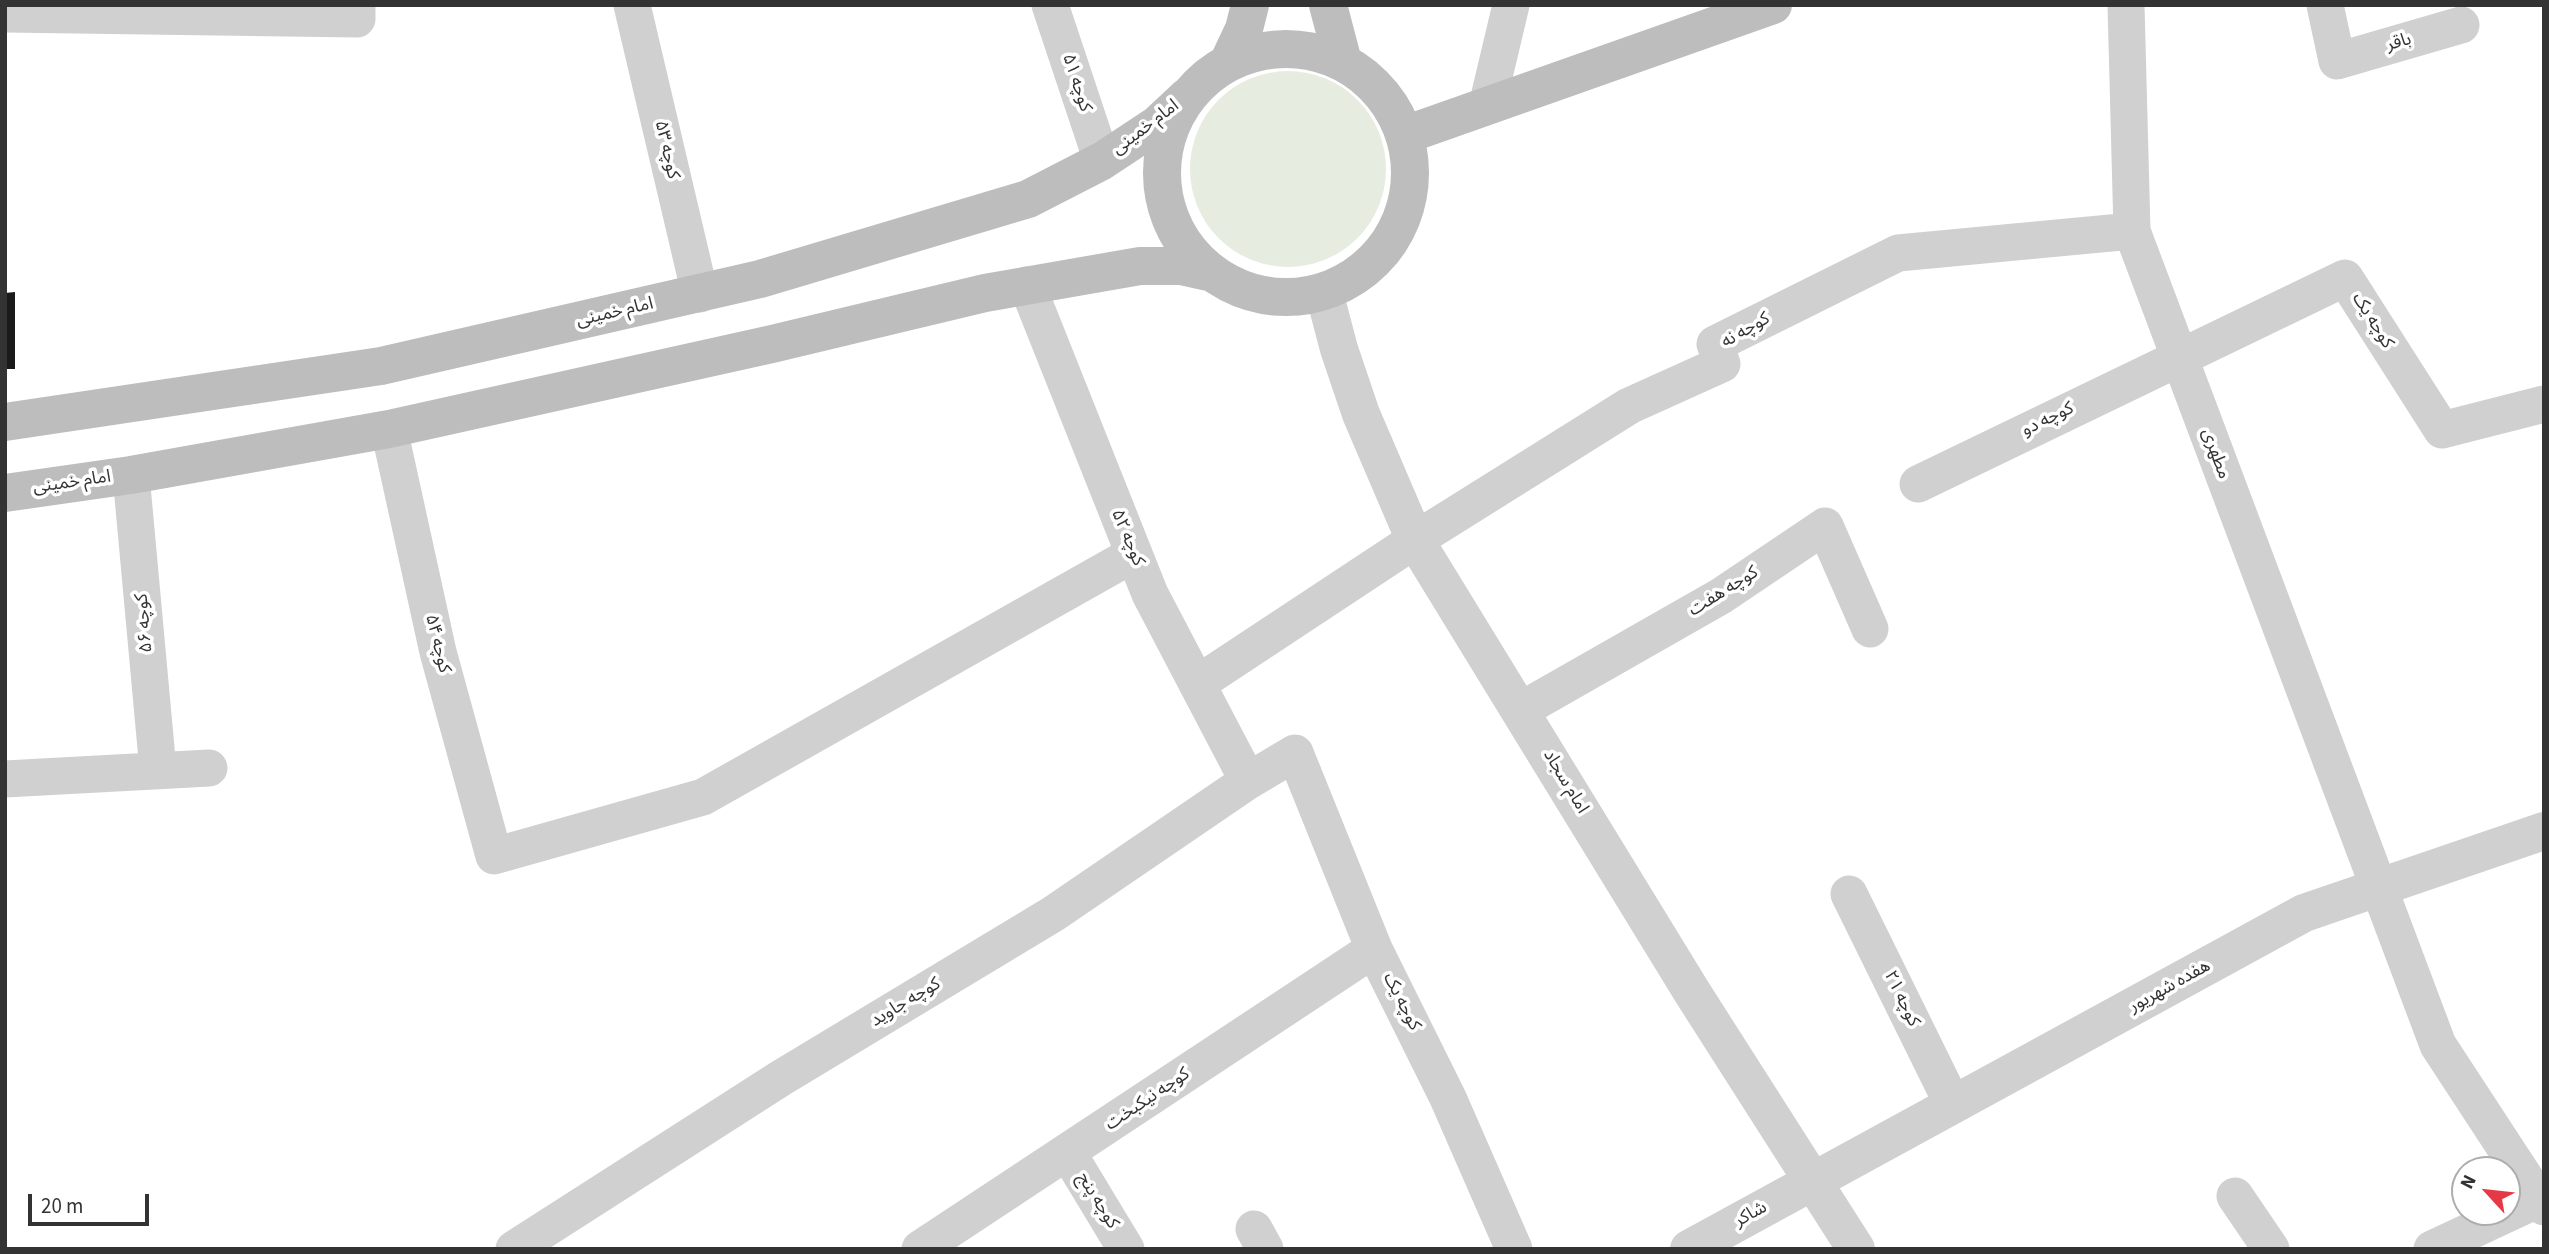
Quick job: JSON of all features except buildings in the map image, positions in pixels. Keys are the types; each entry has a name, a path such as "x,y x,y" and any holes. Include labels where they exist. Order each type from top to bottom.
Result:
{"main road":[{"path":"1228,63 1244,29 1250,5"},
{"path":"1328,5 1343,62"},
{"path":"1405,135 1773,5"},
{"path":"1265,50 1306,50 1343,62 1370,80 1391,105 1405,135 1410,173 1405,212 1387,247 1359,275 1324,292 1284,299 1244,291 1208,272 1182,243 1166,207 1161,169 1169,130 1188,96 1206,78 1228,63 1265,50"},
{"name":"امام خمینی","path":"5,422 381,366 760,279 1028,199 1102,161 1158,124 1188,96"},
{"name":"امام خمینی","path":"5,492 131,475 389,429 1027,285 1140,265 1181,265 1208,272"}],"street":[{"path":"5,14 356,19 357,5"},
{"name":"کوچه ۵۱","path":"1050,5 1102,161"},
{"path":"1487,106 1511,5"},
{"name":"مطهری","path":"2126,5 2132,231 2438,1045 2541,1203"},
{"name":"باقر","path":"2325,5 2337,61 2461,25"},
{"name":"کوچه ۵۳","path":"635,6 700,294"},
{"name":"کوچه نه","path":"1415,540 1629,406 1722,364 1715,344 1898,253 2132,231"},
{"name":"کوچه یک","path":"2178,356 2345,278 2442,430 2544,404"},
{"name":"کوچه ۵۲","path":"1027,285 1150,594 1248,781"},
{"name":"امام سجاد","path":"1324,292 1339,349 1361,414 1415,540 1692,992 1856,1249"},
{"name":"کوچه دو","path":"1918,484 2178,356"},
{"name":"کوچه ۵۴","path":"389,429 438,652 494,856 703,797 1134,554"},
{"name":"کوچه ۵۶","path":"131,475 158,771"},
{"name":"کوچه هفت","path":"1521,710 1721,596 1825,526 1870,629"},
{"path":"1196,684 1415,540"},
{"name":"کوچه یک","path":"1295,753 1374,949 1448,1098 1514,1249"},
{"name":"کوچه جاوید","path":"514,1249 781,1078 1053,914 1248,781 1295,753"},
{"path":"5,779 209,768"},
{"name":"هفده شهریور","path":"1812,1180 2304,914 2544,831"},
{"name":"کوچه ۲۱","path":"1849,894 1953,1105"},
{"name":"کوچه نیکبخت","path":"920,1249 1374,949"},
{"name":"کوچه پنج","path":"1068,1153 1126,1249"},
{"name":"شاکر","path":"1689,1249 1812,1180"},
{"path":"2235,1196 2271,1249"},
{"path":"2432,1249 2541,1203"}],"shaded area":[{"path":"1288,71 1325,79 1357,100 1378,132 1386,169 1378,206 1357,238 1325,259 1288,267 1251,259 1219,238 1198,206 1190,169 1198,132 1219,100 1251,79"}]}
